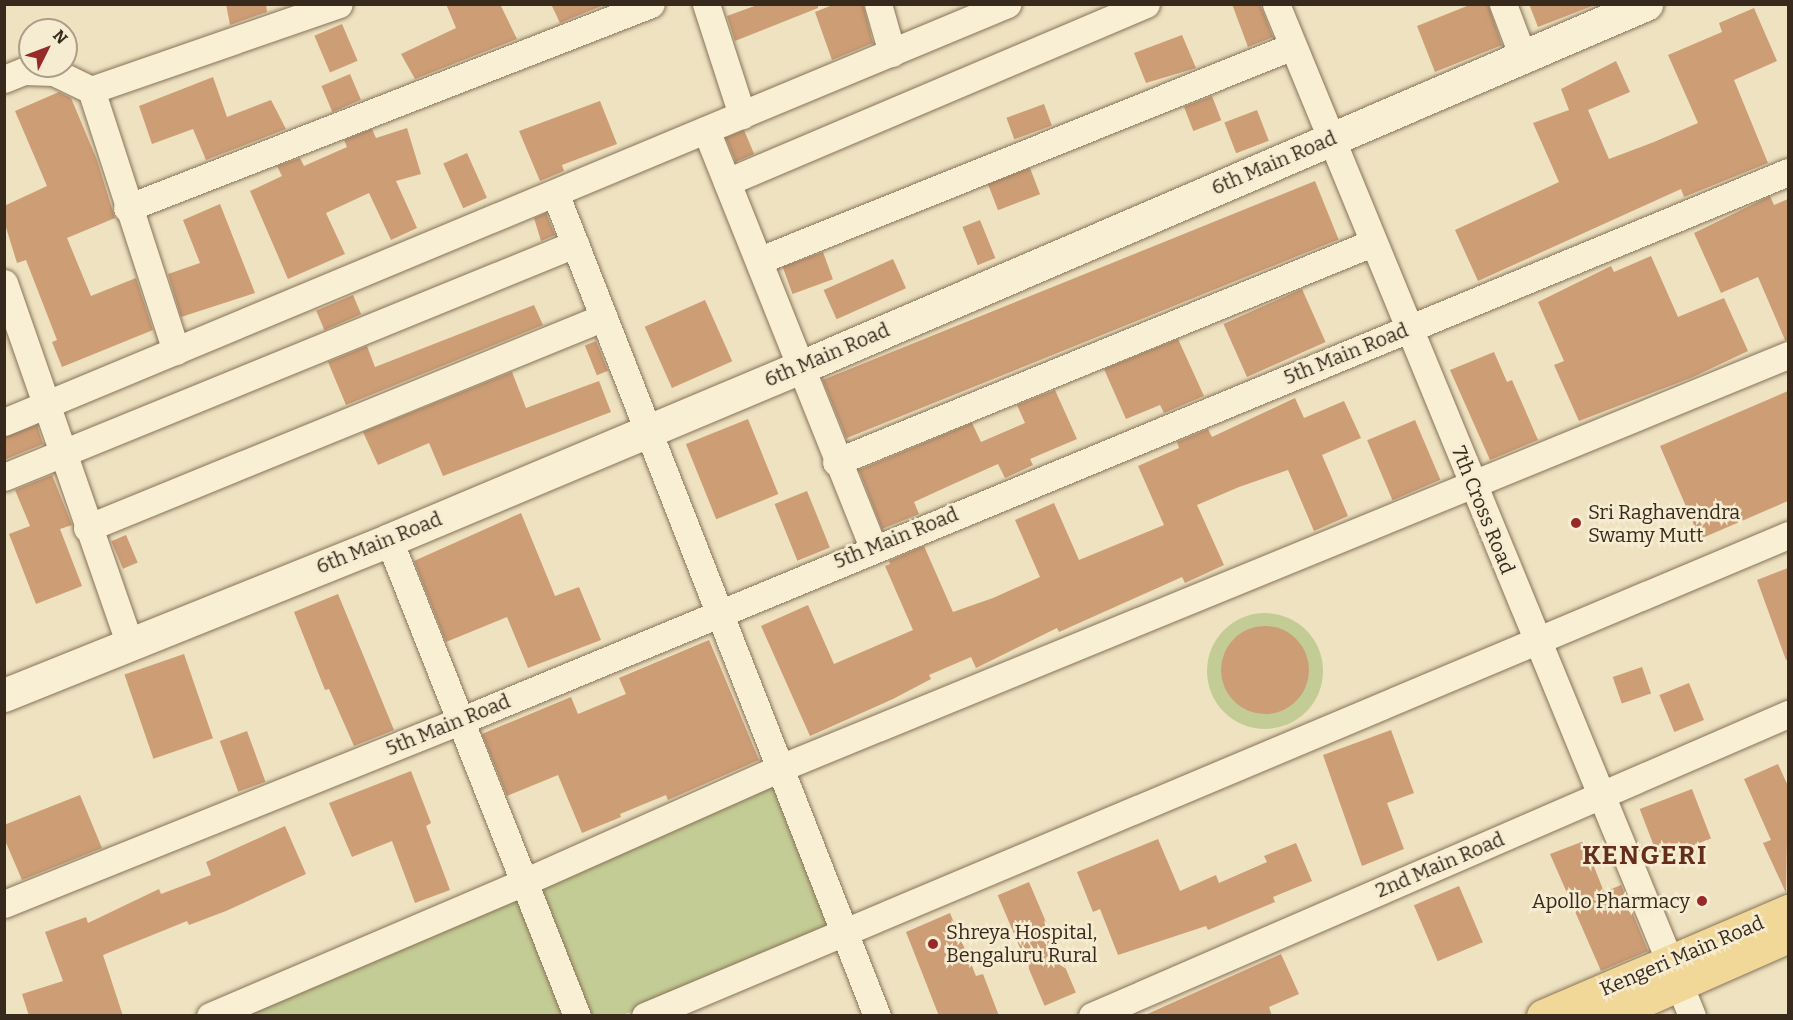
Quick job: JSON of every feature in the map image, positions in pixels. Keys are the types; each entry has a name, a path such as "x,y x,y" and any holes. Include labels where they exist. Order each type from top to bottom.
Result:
{"main road":[{"name":"Kengeri Main Road","path":"1607,1016 1674,972 1788,911"},
{"name":"Kengeri Main Road","path":"1543,1016 1788,936"}],"street":[{"path":"4,79 24,71 54,72 91,90 306,11 339,4"},
{"path":"127,208 651,4"},
{"path":"878,4 892,53"},
{"path":"4,422 1007,4"},
{"path":"727,182 1146,4"},
{"name":"7th Cross Road","path":"1276,4 1329,139 1692,1016"},
{"path":"1503,4 1523,57"},
{"name":"6th Main Road","path":"4,695 389,540 801,367 1646,4"},
{"path":"709,6 742,115"},
{"path":"760,260 1293,46"},
{"path":"91,90 127,208 176,351"},
{"path":"706,130 760,260 836,462 873,548"},
{"name":"5th Main Road","path":"4,904 460,721 719,611 1788,172"},
{"path":"555,193 877,1016"},
{"path":"836,462 1372,243"},
{"path":"4,477 575,244"},
{"path":"4,283 87,528 130,645"},
{"path":"87,528 604,317"},
{"path":"210,1016 524,882 780,768 1788,355"},
{"path":"645,1016 843,930 1788,535"},
{"path":"389,540 577,1016"},
{"name":"2nd Main Road","path":"1092,1016 1788,714"}],"green space":[{"path":"1265,613 1287,618 1306,630 1318,649 1323,671 1318,693 1306,712 1287,724 1265,729 1243,724 1224,712 1212,693 1207,671 1212,649 1224,630 1243,618"},
{"path":"774,782 835,925 623,1015 588,1015 532,886"},
{"path":"519,896 569,1016 228,1016"}],"building":[{"path":"226,4 266,4 267,12 230,25"},
{"path":"446,4 500,4 517,39 415,79 401,54 456,28"},
{"path":"551,4 606,4 560,23"},
{"path":"760,4 818,4 818,8 735,41 727,16"},
{"path":"835,4 863,4 873,43 832,60 815,12"},
{"path":"1232,4 1260,4 1273,37 1248,47"},
{"path":"1472,4 1488,4 1502,45 1435,72 1417,26"},
{"path":"1529,4 1592,4 1592,6 1538,27"},
{"path":"1754,8 1777,61 1734,80 1768,163 1684,197 1681,189 1478,281 1455,230 1559,182 1533,123 1569,110 1561,89 1616,61 1630,92 1588,110 1609,159 1654,142 1698,123 1668,55 1722,32 1719,23"},
{"path":"342,24 358,61 330,73 314,36"},
{"path":"1182,35 1196,68 1146,83 1134,53"},
{"path":"350,74 361,100 332,112 321,86"},
{"path":"213,77 227,117 271,100 286,129 206,160 193,129 152,144 139,106"},
{"path":"59,92 71,98 97,160 115,218 67,238 91,296 136,278 153,330 62,367 52,342 57,340 26,260 17,263 4,221 4,206 47,186 15,111"},
{"path":"1212,96 1221,120 1193,131 1184,107"},
{"path":"600,101 617,144 562,165 564,171 540,181 519,131"},
{"path":"1044,104 1052,126 1014,139 1006,118"},
{"path":"1257,110 1269,141 1236,153 1224,123"},
{"path":"407,128 421,174 396,181 417,228 391,240 369,193 326,213 345,254 288,279 250,191 282,176 277,166 300,158 304,166 347,147 344,140 372,129 376,138"},
{"path":"744,130 754,154 736,162 726,138"},
{"path":"467,153 487,198 463,208 443,164"},
{"path":"1030,168 1040,194 998,210 988,184"},
{"path":"1315,181 1339,239 846,438 823,380"},
{"path":"1770,196 1774,205 1788,199 1788,340 1785,340 1758,277 1721,293 1694,233"},
{"path":"220,204 255,293 181,317 168,274 200,263 183,220"},
{"path":"546,213 555,235 541,241 534,218"},
{"path":"980,220 995,258 978,265 962,227"},
{"path":"823,252 833,279 793,294 783,267"},
{"path":"1651,256 1678,317 1724,298 1748,351 1693,377 1579,421 1554,365 1564,361 1538,302 1611,266 1614,272"},
{"path":"893,259 906,288 837,319 824,290"},
{"path":"1302,289 1326,342 1247,377 1223,324"},
{"path":"353,295 361,314 324,330 316,311"},
{"path":"705,300 732,361 672,388 645,327"},
{"path":"534,305 543,325 346,405 328,362 367,346 375,367"},
{"path":"1178,339 1204,396 1164,413 1160,405 1126,419 1104,369"},
{"path":"596,341 608,371 597,375 585,345"},
{"path":"1494,352 1507,382 1512,380 1538,440 1490,460 1450,370"},
{"path":"512,372 526,408 599,381 611,412 443,476 429,443 378,465 363,432"},
{"path":"1055,390 1077,439 1030,459 1033,465 1005,478 998,464 914,502 919,514 882,529 859,470 972,423 981,442 1025,423 1017,405"},
{"path":"1788,391 1788,501 1700,539 1660,446"},
{"path":"1295,398 1304,418 1344,401 1361,438 1322,455 1348,516 1314,531 1288,470 1239,487 1197,505 1224,565 1185,583 1182,577 1059,632 1057,628 976,668 971,657 929,675 931,679 893,699 810,736 761,626 808,605 834,664 913,630 885,566 890,564 889,561 924,546 953,612 993,598 1040,577 1015,520 1054,503 1079,560 1164,525 1138,466 1179,448 1177,442 1208,429 1212,437"},
{"path":"748,419 778,494 716,519 686,444"},
{"path":"1415,420 1440,480 1393,500 1367,440"},
{"path":"37,425 43,444 4,460 4,437"},
{"path":"52,475 72,525 60,529 82,586 36,604 9,534 30,526 15,490"},
{"path":"807,491 830,548 797,561 775,504"},
{"path":"521,513 555,596 579,587 601,640 528,668 507,617 446,642 414,561"},
{"path":"126,535 138,563 123,569 111,541"},
{"path":"1788,568 1788,659 1786,660 1757,580"},
{"path":"338,594 394,730 354,746 329,689 325,690 294,612"},
{"path":"1265,626 1290,633 1302,645 1309,670 1302,695 1290,707 1265,714 1240,707 1228,695 1221,670 1228,645 1240,633"},
{"path":"709,640 759,760 668,800 666,795 582,833 558,775 507,796 482,734 571,697 578,714 626,694 619,678"},
{"path":"184,654 213,738 153,759 124,675"},
{"path":"1642,667 1651,693 1622,704 1613,677"},
{"path":"1689,683 1704,720 1674,732 1659,695"},
{"path":"1391,730 1414,793 1387,803 1404,849 1362,866 1323,755"},
{"path":"247,731 265,782 238,792 220,741"},
{"path":"1778,764 1788,786 1786,893 1763,843 1771,840 1744,779"},
{"path":"411,771 431,823 426,826 450,890 415,903 392,841 352,857 329,803"},
{"path":"1692,789 1711,838 1659,859 1640,809"},
{"path":"80,795 102,848 22,880 4,838 4,825"},
{"path":"285,826 306,874 226,911 189,925 187,921 103,955 123,1016 29,1016 22,994 63,981 45,932 86,917 88,923 159,889 161,894 211,875 206,862"},
{"path":"1158,839 1180,891 1216,875 1219,883 1267,862 1264,856 1296,843 1312,881 1273,897 1275,902 1208,930 1206,926 1118,955 1100,909 1093,912 1077,872"},
{"path":"1584,841 1604,892 1621,885 1648,951 1601,971 1550,854"},
{"path":"1029,882 1076,992 1045,1006 998,895"},
{"path":"1459,886 1483,942 1438,961 1414,905"},
{"path":"950,913 976,976 983,974 999,1016 939,1016 906,932"},
{"path":"1281,954 1299,994 1269,1007 1272,1016 1143,1016"}],"place":[{"name":"Sri Raghavendra Swamy Mutt","path":"1576,523"},
{"name":"Apollo Pharmacy","path":"1702,901"},
{"name":"Shreya Hospital, Bengaluru Rural","path":"933,944"}],"district":[{"name":"KENGERI","path":"1645,856"}]}
